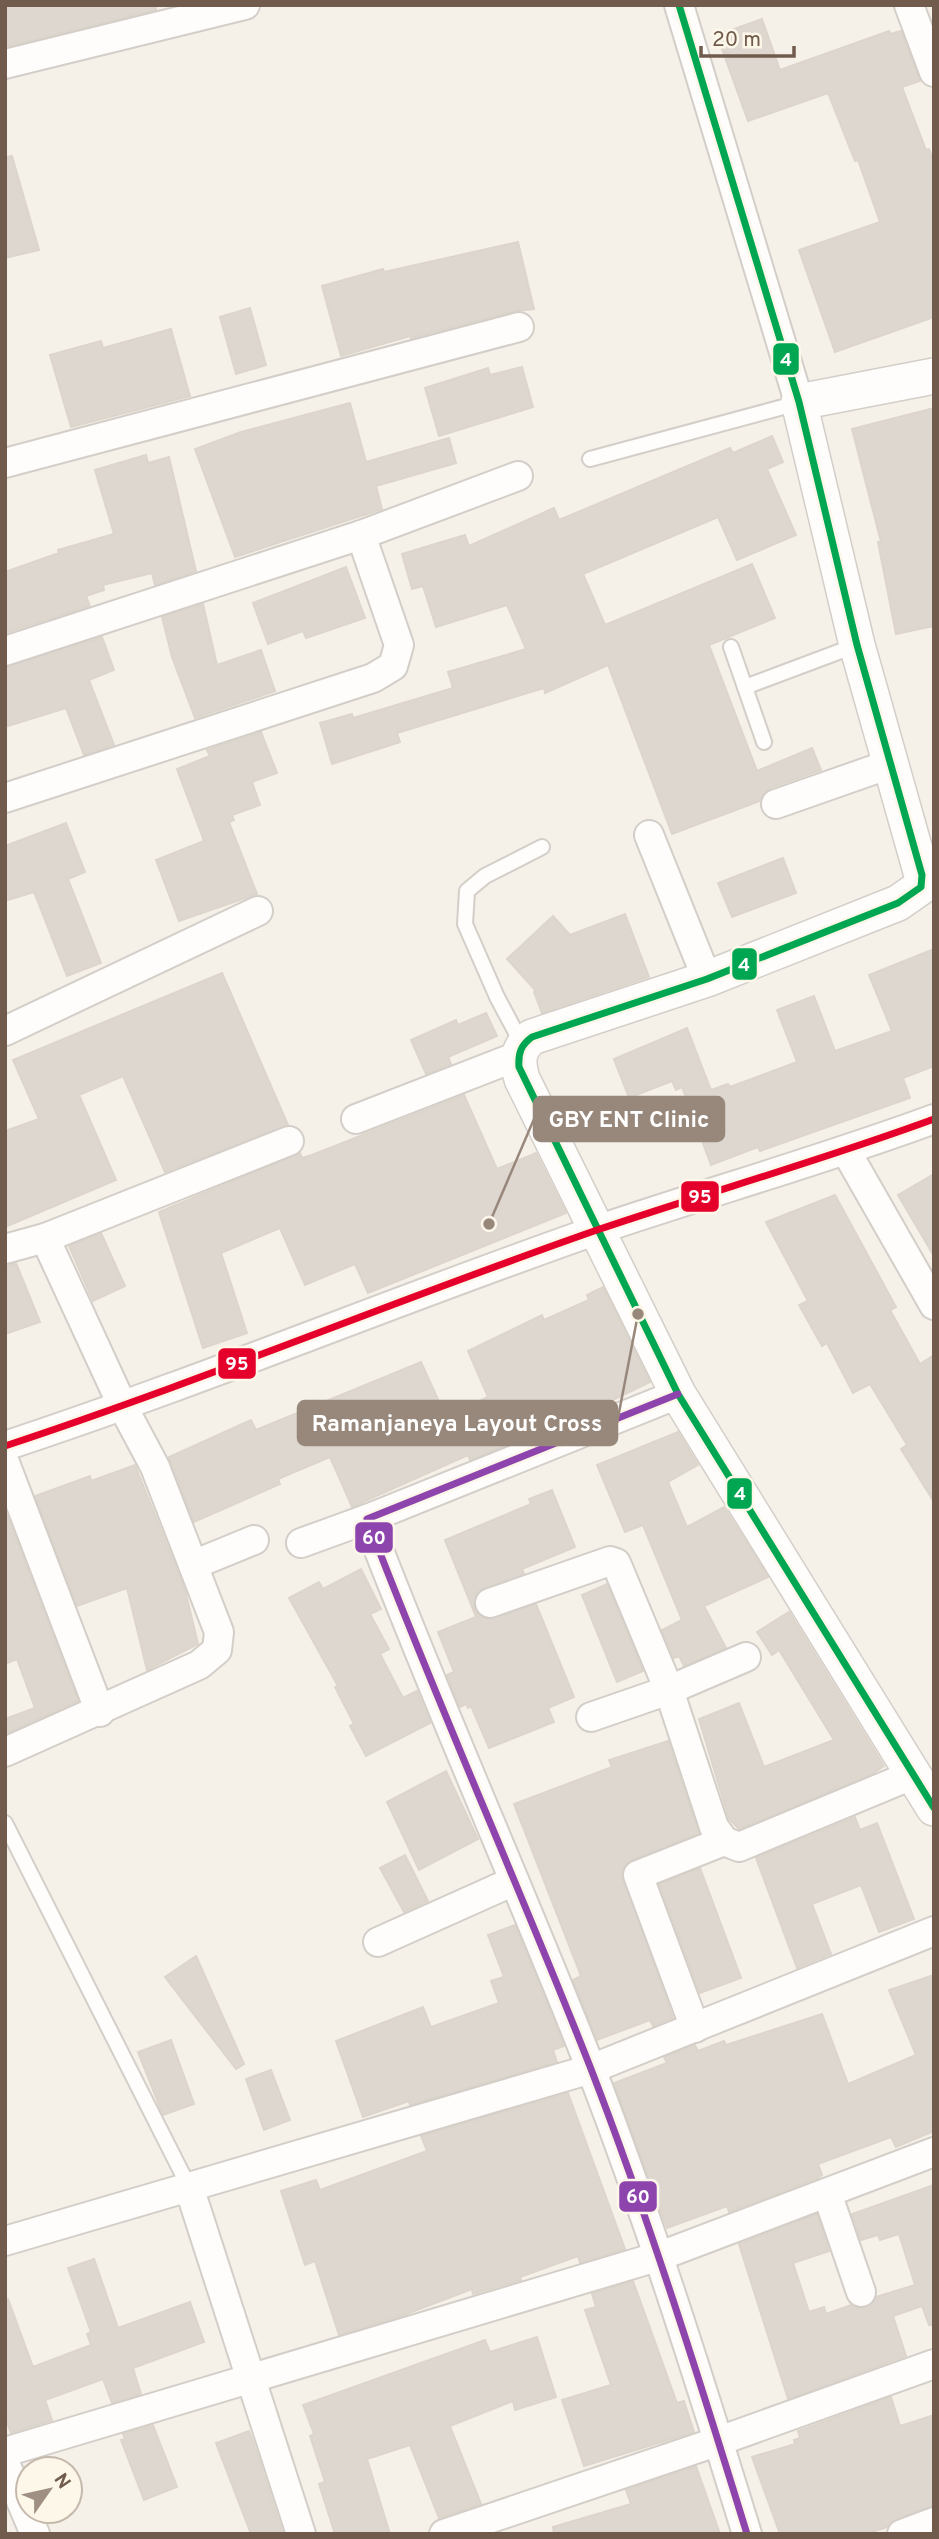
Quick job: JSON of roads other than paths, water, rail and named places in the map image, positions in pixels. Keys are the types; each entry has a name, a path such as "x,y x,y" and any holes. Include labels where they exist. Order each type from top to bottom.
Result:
{"street":[{"path":"5,64 186,12 245,5"},
{"path":"356,1119 520,1050 543,1032 707,979 922,894 922,875 857,645 799,402 679,5"},
{"path":"909,5 934,72"},
{"path":"5,463 519,327"},
{"path":"799,402 934,376"},
{"path":"5,651 360,535 518,476"},
{"path":"5,799 373,678 393,666 399,645 360,535"},
{"path":"776,804 890,764"},
{"path":"649,835 707,979"},
{"path":"5,1031 258,911"},
{"path":"520,1050 522,1079 678,1394 934,1808"},
{"path":"5,1446 123,1407 597,1230 846,1151 934,1119"},
{"path":"5,1249 45,1238 289,1142"},
{"path":"846,1151 934,1306"},
{"path":"5,1752 100,1712 200,1665 217,1650 219,1632 155,1467 123,1407 45,1238"},
{"path":"301,1543 678,1394"},
{"path":"5,1463 100,1712"},
{"path":"367,1519 410,1632 591,2069 660,2256 747,2534"},
{"path":"193,1565 254,1541"},
{"path":"489,1604 614,1561 619,1567 669,1690 714,1827 724,1841 739,1847 912,1775"},
{"path":"590,1717 669,1690 746,1657"},
{"path":"695,2028 638,1875 724,1841"},
{"path":"378,1942 514,1881"},
{"path":"5,2241 591,2069 934,1931"},
{"path":"5,2452 660,2256 934,2152"},
{"path":"189,2187 253,2378 301,2534"},
{"path":"827,2193 861,2292"},
{"path":"444,2534 719,2441 934,2364"},
{"path":"5,2463 35,2534"},
{"path":"902,2534 934,2522"}],"lane":[{"path":"590,459 799,402"},
{"path":"745,687 857,645"},
{"path":"731,647 764,742"},
{"path":"520,1050 465,924 467,891 485,876 542,847"},
{"path":"5,1823 189,2187"}],"place":[{"name":"GBY ENT Clinic","path":"489,1224"},
{"name":"Ramanjaneya Layout Cross","path":"638,1314"}]}
